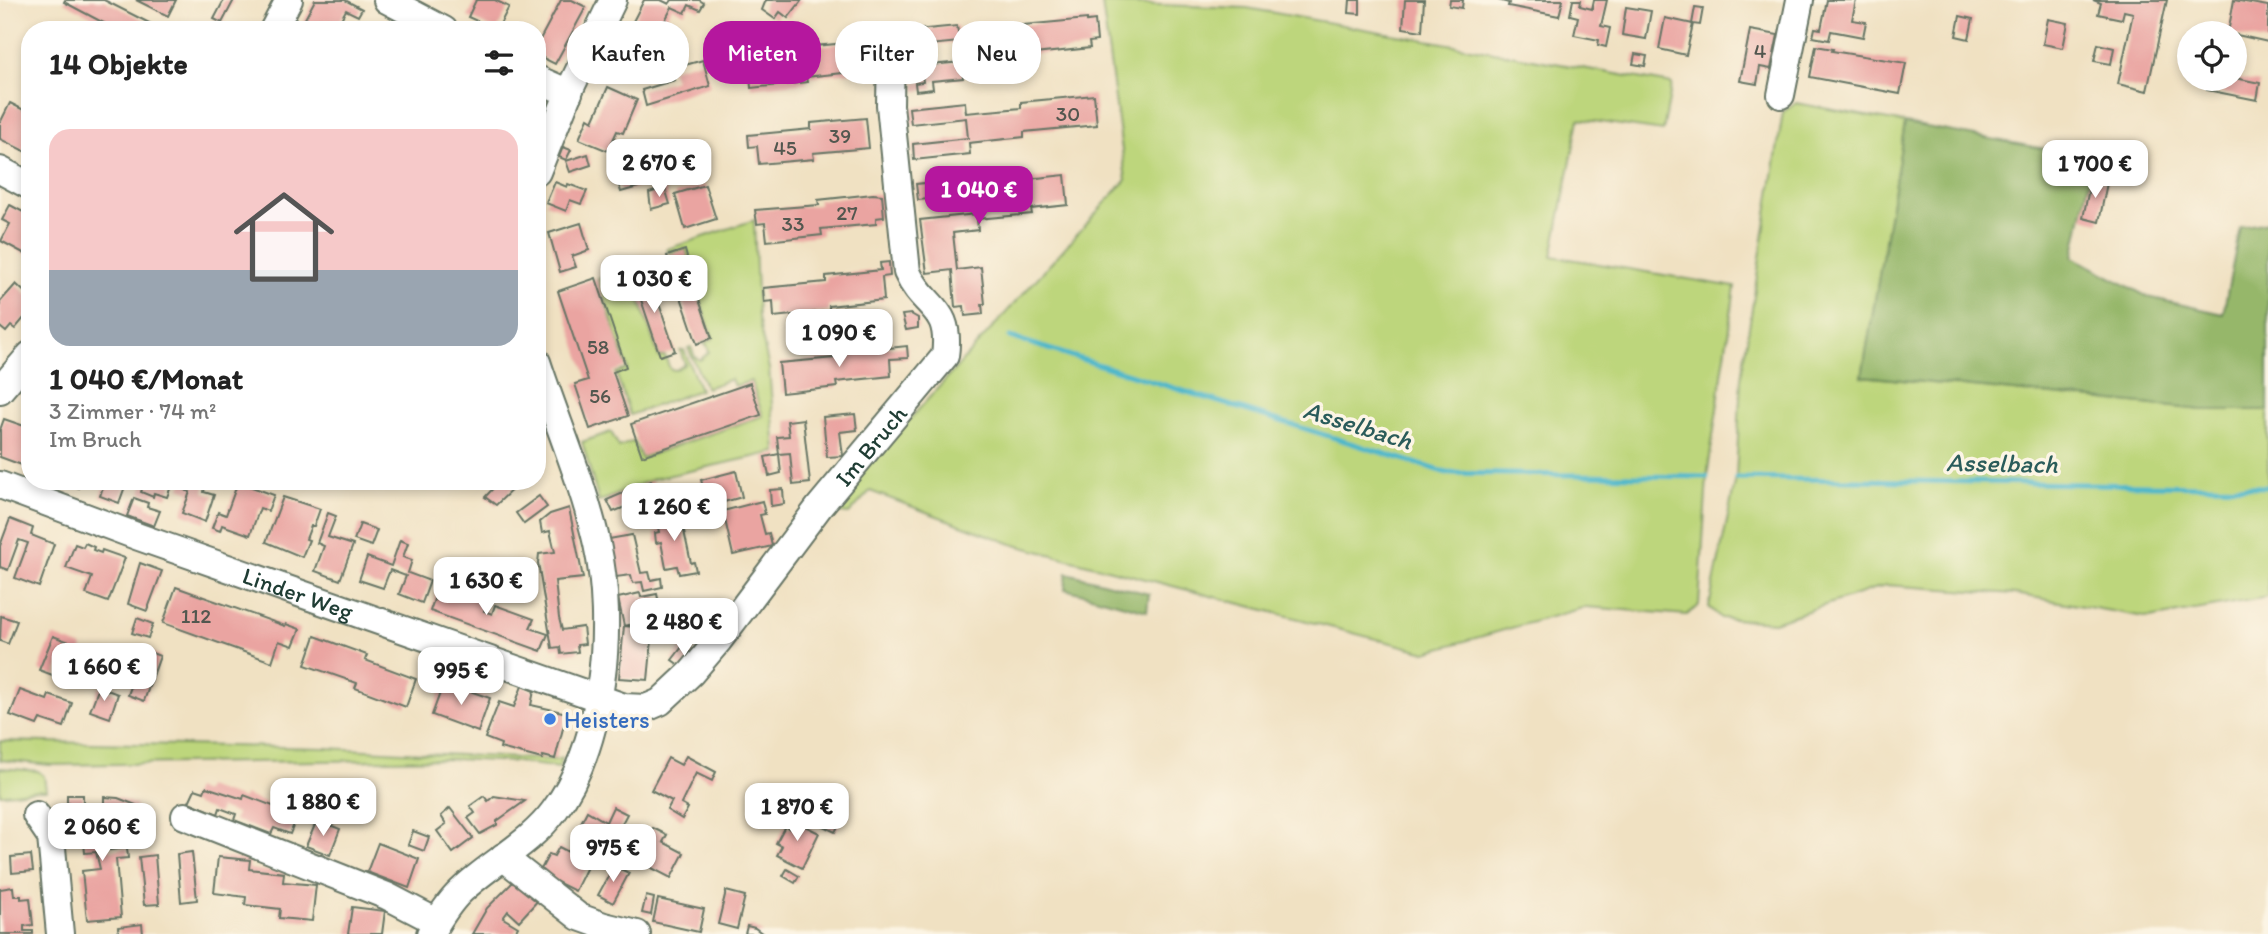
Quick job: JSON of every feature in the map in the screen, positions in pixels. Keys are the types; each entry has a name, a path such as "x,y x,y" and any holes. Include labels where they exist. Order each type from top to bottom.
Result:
{"street":[{"path":"278,21 289,0"},
{"path":"387,0 427,21"},
{"path":"546,150 569,93 613,0"},
{"path":"1781,95 1800,0"},
{"path":"546,83 569,93"},
{"name":"Im Bruch","path":"598,697 624,707 646,708 660,702 681,683 719,640 827,497 945,356 948,336 945,323 913,287 906,272 890,84"},
{"path":"0,170 21,181"},
{"path":"0,390 21,366"},
{"path":"185,816 387,896 433,928 461,891 533,833 553,813 587,746 598,697 604,633 603,582 598,547 588,509 546,388"},
{"name":"Linder Weg","path":"0,485 139,537 598,697"},
{"path":"36,814 51,837 60,934"},
{"path":"503,857 579,917 638,934"}],"green space":[{"path":"1102,3 1247,8 1672,84 1663,131 1579,119 1552,256 1735,287 1707,477 1699,605 1687,615 1586,607 1426,652 1015,545 870,491 849,514 831,512 871,462 1126,180"},
{"path":"1796,103 1905,123 1862,376 2202,410 2268,410 2268,597 2150,618 2015,594 1886,585 1774,622 1721,618 1709,607 1736,478 1741,378 1783,112"},
{"path":"1905,123 2094,158 2073,257 2148,297 2223,314 2240,227 2268,222 2268,410 2202,410 1862,376"},
{"path":"754,220 758,318 769,369 776,452 653,479 599,502 582,442 611,432 619,447 634,441 641,458 763,416 751,381 734,386 731,379 706,388 688,348 691,347 695,357 700,360 709,352 707,345 703,343 713,339 688,263 690,262 686,249 669,253 667,249"},
{"path":"625,270 632,278 659,357 665,356 670,369 676,370 685,364 680,351 684,350 700,390 630,415 616,373 628,369 598,279"},
{"path":"1067,573 1149,594 1147,611 1065,589"},
{"path":"0,741 326,748 556,760 562,758 559,768 517,762 453,759 50,765 0,760"},
{"path":"0,768 38,771 44,776 46,790 0,794"}],"building":[{"path":"104,0 145,21 100,21 64,2"},
{"path":"136,0 176,0 168,16"},
{"path":"224,0 234,0 223,21 214,19"},
{"path":"315,0 345,0 362,9 358,16 346,10 340,21 304,21"},
{"path":"476,0 495,0 509,7 502,21 477,21 468,17"},
{"path":"561,0 572,0 586,7 578,21 567,21 567,42 555,64 546,60 546,28"},
{"path":"644,0 661,0 669,4 672,0 699,0 704,3 700,10 689,5 685,13 672,7 665,21 633,21"},
{"path":"766,0 802,0 788,18 780,12 775,19 762,10"},
{"path":"1350,0 1360,0 1360,14 1349,13"},
{"path":"1405,0 1424,0 1422,31 1403,28"},
{"path":"1450,0 1463,0 1462,8 1449,6"},
{"path":"1498,0 1563,0 1559,16 1508,6 1509,3"},
{"path":"1573,0 1581,0 1580,6 1592,9 1594,0 1607,0 1601,26 1610,28 1606,47 1598,45 1599,40 1574,35 1578,17 1570,15"},
{"path":"1827,0 1856,0 1852,20 1866,22 1863,37 1831,31 1829,40 1813,37 1815,28 1821,29"},
{"path":"2093,0 2167,0 2147,91 2118,84 2133,13 2124,11 2122,19 2098,14 2101,3"},
{"path":"2234,0 2268,6 2268,42 2247,37 2247,21 2230,21"},
{"path":"1626,7 1651,11 1646,39 1622,35"},
{"path":"1695,7 1703,8 1700,25 1692,24"},
{"path":"1960,16 1973,19 1969,39 1956,36"},
{"path":"1665,18 1693,24 1686,55 1659,49"},
{"path":"2048,19 2068,23 2063,48 2043,44"},
{"path":"1095,20 1097,41 1089,42 1090,48 1041,53 1041,23"},
{"path":"952,26 952,43 938,44 938,28"},
{"path":"1750,30 1778,35 1771,69 1760,67 1757,84 1740,81"},
{"path":"835,44 835,74 821,75 821,45"},
{"path":"2098,44 2114,48 2111,64 2094,61"},
{"path":"1816,46 1906,63 1900,94 1810,77"},
{"path":"1635,54 1647,56 1645,66 1633,64"},
{"path":"703,60 703,84 710,86 646,106 642,90 662,84 689,84 689,64"},
{"path":"952,63 952,79 938,80 938,64"},
{"path":"2247,80 2260,83 2257,100 2212,91 2247,91"},
{"path":"751,84 788,84 751,88"},
{"path":"915,84 932,84 933,89 916,91"},
{"path":"608,87 637,100 623,133 617,131 608,151 579,139 588,118 593,121"},
{"path":"1094,95 1097,125 1024,132 1024,137 969,143 970,154 914,160 913,144 968,138 966,118 911,124 909,108 965,102 966,113 1021,108 1021,102"},
{"path":"10,103 21,108 21,150 0,139 0,123"},
{"path":"866,118 869,148 813,153 814,159 759,164 757,146 749,147 748,135 811,129 811,123"},
{"path":"691,143 698,167 665,177 658,153"},
{"path":"563,147 571,150 566,160 559,157"},
{"path":"588,154 591,165 570,172 566,161"},
{"path":"629,161 638,187 621,192 613,166"},
{"path":"1065,175 1068,205 1031,209 1032,214 977,219 978,230 953,233 957,270 981,267 985,304 982,304 983,314 965,316 964,306 955,307 952,270 927,273 920,220 976,214 974,195 918,200 916,184 972,178 974,190 1029,184 1028,179"},
{"path":"2091,179 2107,183 2099,222 2083,218"},
{"path":"555,182 587,191 581,204 570,200 566,211 546,203"},
{"path":"705,185 716,219 685,229 675,194"},
{"path":"665,188 670,204 651,209 649,193"},
{"path":"882,195 884,217 876,218 876,224 821,229 822,235 767,241 765,223 757,224 755,210 819,205 818,200"},
{"path":"10,205 21,211 21,252 1,241 10,224 2,220"},
{"path":"581,223 589,250 572,256 576,267 560,272 549,233"},
{"path":"685,250 686,261 712,338 697,344 667,256"},
{"path":"889,262 890,276 882,277 884,300 829,306 829,311 774,317 773,301 764,302 763,288 826,282 826,276 881,270 880,263"},
{"path":"649,274 675,351 660,356 634,279"},
{"path":"596,278 626,367 613,372 628,416 590,429 575,384 588,380 558,291"},
{"path":"16,284 21,289 21,322 15,329 11,326 6,332 0,327 0,302"},
{"path":"911,314 918,318 918,328 906,330 902,315"},
{"path":"907,346 908,358 890,359 891,376 836,382 837,387 782,393 779,363 834,358 833,352"},
{"path":"750,383 761,415 642,456 631,424"},
{"path":"855,414 857,430 840,432 843,456 827,457 823,417"},
{"path":"4,419 21,425 21,465 0,457 0,430"},
{"path":"803,419 810,483 793,485 790,453 779,454 777,437 789,436 787,421"},
{"path":"779,454 781,473 769,476 765,457"},
{"path":"736,471 742,497 724,502 722,493 706,497 701,480"},
{"path":"651,481 657,489 667,487 671,503 644,509 642,500 613,512 607,500"},
{"path":"783,489 784,504 771,506 770,490"},
{"path":"102,490 124,490 119,503 100,496"},
{"path":"170,490 167,497 154,493 153,497 141,492"},
{"path":"185,490 204,490 214,495 205,522 182,513 190,492"},
{"path":"235,490 260,490 274,495 268,511 260,508 250,535 222,525 220,531 212,528 218,512 226,515"},
{"path":"492,490 512,490 496,505 485,497"},
{"path":"539,496 547,507 524,524 516,513"},
{"path":"283,497 320,509 306,539 309,540 302,557 266,542"},
{"path":"134,498 148,503 147,507 160,511 154,526 127,516"},
{"path":"762,501 765,514 760,515 765,534 769,533 772,546 733,555 723,511"},
{"path":"569,508 583,578 555,581 559,618 562,630 583,627 585,644 577,645 578,652 561,654 560,647 552,648 538,563 539,554 555,552 550,531 542,533 540,522 550,514"},
{"path":"328,513 336,516 328,537 353,545 340,580 315,571 324,546 317,543"},
{"path":"680,513 691,563 694,562 696,571 679,574 677,566 666,568 661,542 656,543 655,533 659,532 656,518"},
{"path":"10,519 33,528 31,535 54,544 39,587 15,578 28,543 19,540 8,570 0,567 0,546"},
{"path":"360,524 377,530 371,546 354,540"},
{"path":"632,535 641,573 649,572 651,580 661,578 662,587 644,591 642,582 633,583 631,575 616,577 609,539"},
{"path":"400,540 408,543 403,557 412,560 408,573 430,581 422,603 399,594 406,576 390,570 383,588 359,580 367,557 391,566"},
{"path":"85,543 101,553 102,550 125,558 108,602 86,594 92,577 66,568 75,544 83,547"},
{"path":"140,563 162,571 147,611 128,604"},
{"path":"449,584 481,595 479,599 487,602 484,611 492,614 495,605 534,619 530,628 548,634 541,651 430,611 439,585 447,587"},
{"path":"176,587 300,629 293,646 279,641 272,662 163,623"},
{"path":"640,593 641,597 657,594 664,627 653,629 648,680 619,678 624,626 618,598","holes":["645,622 646,628 624,626"]},
{"path":"1,616 17,621 8,644 0,641"},
{"path":"137,618 153,624 148,638 132,633"},
{"path":"53,636 83,647 78,665 62,659 55,676 39,670"},
{"path":"315,636 367,655 365,660 416,679 406,707 355,688 357,683 305,665"},
{"path":"682,647 696,657 686,670 672,660"},
{"path":"144,650 160,656 144,701 128,695"},
{"path":"444,682 490,698 478,732 432,715"},
{"path":"522,686 534,691 531,705 567,713 555,759 543,756 542,759 500,748 501,744 485,738 499,702 514,707"},
{"path":"99,687 118,694 110,718 90,711"},
{"path":"20,690 47,700 49,695 72,703 64,727 40,719 37,725 10,715"},
{"path":"686,756 716,772 712,781 696,773 681,804 688,808 682,819 667,810 672,801 651,790 668,758 681,765"},
{"path":"206,787 243,799 244,795 281,809 280,813 296,819 290,834 274,828 271,834 234,820 236,814 220,808 218,814 189,802 195,789 204,792"},
{"path":"67,795 83,795 83,804 67,803"},
{"path":"484,796 488,801 494,796 525,801 497,821 497,825 480,834 468,818 475,813 470,806"},
{"path":"104,797 118,798 136,805 133,811 120,806 106,809 110,850 127,848 128,858 116,859 121,917 87,920 82,871 100,869 96,852 85,853 81,812 104,809"},
{"path":"613,807 627,814 619,829 623,831 614,849 606,844 603,849 575,834 587,811 606,822"},
{"path":"450,808 473,838 453,853 437,831 446,824 441,816"},
{"path":"817,813 839,825 835,832 813,821"},
{"path":"317,820 340,829 330,855 306,846"},
{"path":"795,821 819,833 802,868 777,855 782,846 776,843 785,826 790,829"},
{"path":"653,828 667,835 663,842 684,853 671,878 644,864 653,848 645,844"},
{"path":"413,831 429,837 424,851 408,845"},
{"path":"378,843 419,859 409,888 367,872"},
{"path":"559,847 589,863 575,891 539,873 549,854 554,856"},
{"path":"192,852 197,900 181,902 177,854"},
{"path":"31,855 33,871 12,873 11,857"},
{"path":"155,855 159,904 144,905 139,857"},
{"path":"218,857 250,860 249,869 284,873 283,882 316,885 312,921 279,918 280,909 245,905 246,897 214,893"},
{"path":"614,866 629,873 613,903 598,895"},
{"path":"787,869 799,876 795,883 783,876"},
{"path":"517,878 540,898 519,921 508,911 503,918 518,927 514,934 472,934 487,908"},
{"path":"13,887 14,896 21,896 21,899 30,898 33,925 24,926 24,931 33,931 33,934 0,934 0,889"},
{"path":"726,891 745,896 737,929 718,924"},
{"path":"646,896 654,898 651,915 642,913"},
{"path":"658,899 704,909 699,932 653,922"},
{"path":"352,907 385,911 382,934 348,934"},
{"path":"142,924 143,934 119,934 118,927"},
{"path":"747,926 755,928 763,934 745,934"}],"waterway":[{"name":"Asselbach","path":"1010,337 1447,473 1707,477"},
{"name":"Asselbach","path":"1736,478 2268,487"}],"place":[{"name":"Heisters","path":"550,719"}]}
